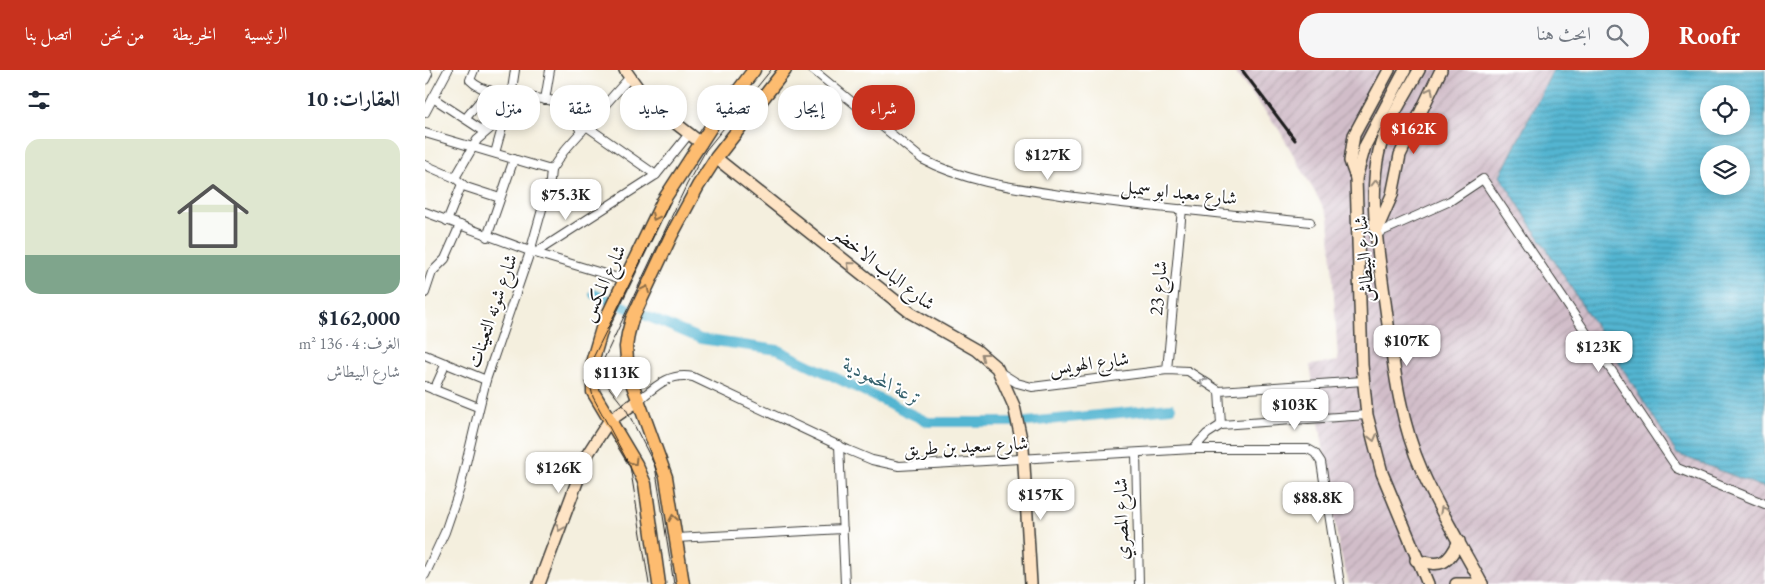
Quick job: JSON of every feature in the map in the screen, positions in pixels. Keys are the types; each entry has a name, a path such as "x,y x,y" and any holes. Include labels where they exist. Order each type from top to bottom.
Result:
{"main road":[{"name":"شارع المكس","path":"659,584 645,484 636,464 593,392 593,359 603,325 663,201 701,143 754,70"},
{"path":"683,584 662,462 629,372 626,347 628,334 632,319 671,236 698,186 716,158 785,70"}],"street":[{"path":"425,70 428,74 425,80"},
{"path":"425,113 429,101 448,70"},
{"path":"473,70 470,77 471,82 478,85"},
{"path":"513,85 515,70"},
{"path":"545,100 550,70"},
{"name":"شارع معبد ابو سمبل","path":"813,70 922,159 939,168 1023,189 1099,200 1310,222"},
{"path":"1356,178 1350,161 1354,135 1389,70"},
{"name":"شارع البيطاش","path":"1405,70 1373,130 1356,178 1363,381 1367,415 1382,472 1416,560 1428,584"},
{"name":"شارع البيطاش","path":"1419,70 1385,135 1377,168 1376,234 1398,397 1408,436 1422,472 1482,584"},
{"path":"1376,234 1392,195 1400,155 1441,70"},
{"path":"627,74 647,101 701,143"},
{"name":"شارع شونه التعينات","path":"610,96 627,74"},
{"path":"540,99 550,101"},
{"path":"429,101 466,118 485,132"},
{"path":"466,118 477,105"},
{"path":"455,178 472,147 488,130"},
{"path":"495,154 501,130"},
{"name":"شارع شونه التعينات","path":"425,575 445,532 461,488 478,407 532,252 550,181 551,170 583,130"},
{"path":"586,130 656,175"},
{"path":"425,134 551,170"},
{"path":"532,252 656,175 689,134"},
{"name":"شارع الباب الاخضر","path":"716,158 911,314 987,357 998,370 1008,388 1021,438 1024,458"},
{"path":"487,237 514,159"},
{"path":"425,164 455,178 462,184 500,198"},
{"path":"1376,234 1450,201 1483,179 1677,468 1765,504"},
{"path":"447,221 462,184"},
{"name":"شارع 23","path":"1167,370 1182,209"},
{"path":"425,212 487,237 625,280"},
{"path":"425,294 432,272 445,259 459,225"},
{"path":"425,355 486,380"},
{"path":"434,390 446,364"},
{"name":"شارع الهويس","path":"998,370 1011,380 1032,387 1167,370 1188,371 1219,391"},
{"name":"شارع سعيد بن طريق","path":"639,400 662,381 674,376 693,377 839,446 872,460 899,466 1193,449 1308,449 1319,457 1340,584"},
{"path":"1221,425 1219,391 1363,381"},
{"path":"425,386 478,407"},
{"path":"539,584 587,455 609,421 639,400"},
{"path":"1193,449 1207,434 1221,425 1367,415"},
{"path":"839,446 845,584"},
{"name":"شارع المصري","path":"1136,453 1139,584"},
{"path":"1024,458 1031,584"},
{"path":"676,538 843,529"},
{"path":"1416,560 1431,564 1444,562 1454,553 1459,541"},
{"path":"1456,584 1482,584"}],"shaded area":[{"path":"1233,70 1553,70 1500,176 1677,454 1765,488 1765,584 1349,584 1339,548 1310,365 1338,361 1329,217 1278,128"}],"water":[{"path":"1553,70 1765,70 1765,488 1677,454 1500,176"}],"waterway":[{"name":"ترعة المحمودية","path":"594,294 701,339 778,350 928,422 1027,422 1171,408"}],"tram line":[{"path":"674,584 655,466 626,409 603,380 601,365 687,184 706,150 771,70"},
{"path":"649,584 630,466 593,397 587,370 669,204"}],"railway":[{"path":"1242,70 1295,140"}]}
